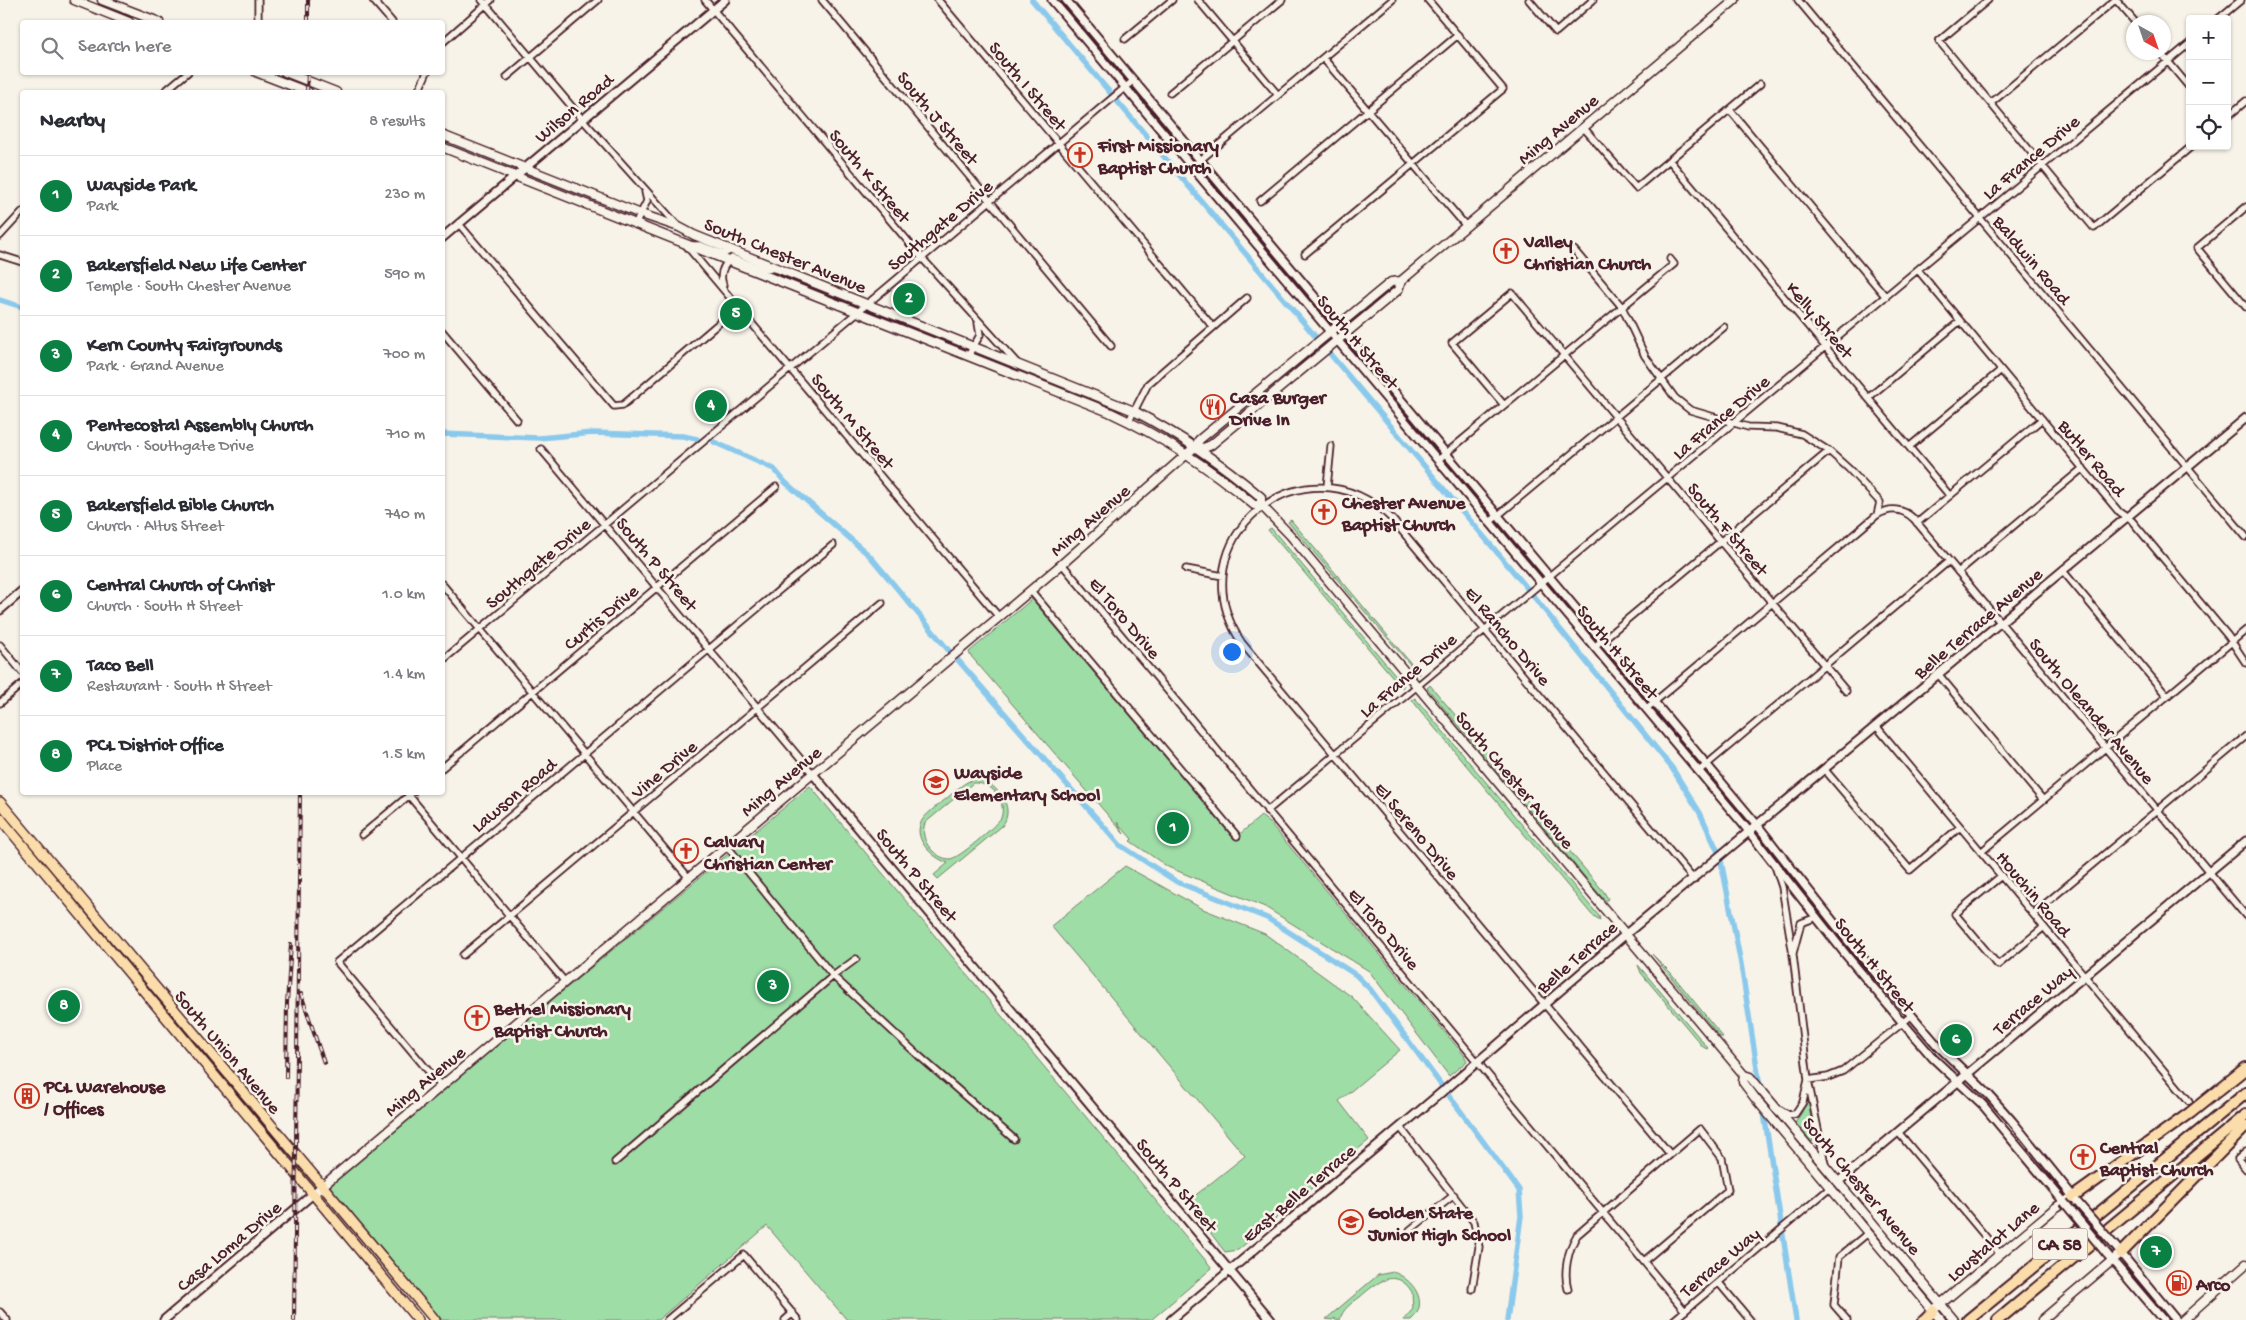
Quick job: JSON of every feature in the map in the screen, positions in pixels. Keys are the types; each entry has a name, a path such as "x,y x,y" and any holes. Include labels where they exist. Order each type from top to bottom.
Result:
{"highway":[{"path":"2075,1199 2190,1113 2246,1068"},
{"name":"CA 58","path":"1968,1320 2246,1093"},
{"name":"CA 58","path":"1998,1320 2246,1115"},
{"path":"2118,1250 2246,1126"},
{"path":"1924,1320 1937,1308"}],"main road":[{"path":"74,0 124,20"},
{"path":"102,0 153,20"},
{"name":"Ming Avenue","path":"1196,446 1204,448 1211,445 1398,290 1401,281 1726,3 1735,0"},
{"path":"264,75 303,90"},
{"path":"293,75 331,90"},
{"name":"South Chester Avenue","path":"445,136 641,214 679,227 731,250 1134,411 1196,446 1260,497 1261,505 1290,535 1744,1075 1750,1077 1825,1164 1908,1266 1937,1308 1940,1320"},
{"name":"South Chester Avenue","path":"445,148 1129,421 1188,454 1254,505 1261,505"},
{"name":"Ming Avenue","path":"313,1194 1031,591 1188,454 1199,440 1391,282 1401,281"},
{"name":"South Union Avenue","path":"0,802 435,1320"},
{"name":"South Union Avenue","path":"0,818 418,1320"},
{"path":"27,850 36,852 62,884 69,885"},
{"path":"64,894 70,894 92,921 100,922"},
{"path":"100,937 114,947 125,959 132,960"},
{"path":"133,977 145,982 168,1010 171,1012 174,1010"},
{"path":"173,1024 184,1031 204,1054 216,1060"},
{"path":"215,1075 220,1074 251,1109 259,1112"},
{"name":"South Chester Avenue","path":"1744,1075 1743,1082 1766,1112 1868,1233 1937,1308 1948,1313 1954,1320"},
{"path":"1791,1141 1797,1144 1832,1181 1838,1182"},
{"path":"1830,1188 1841,1193 1867,1222 1874,1225"},
{"name":"Loustalot Lane","path":"1937,1308 2064,1202 2075,1199"},
{"path":"1868,1233 1882,1240 1900,1261 1908,1266"},
{"path":"2042,1320 2112,1260 2118,1250"},
{"path":"2183,1320 2246,1264"}],"street":[{"path":"258,0 258,20"},
{"path":"373,0 390,20"},
{"path":"445,40 484,2 491,0"},
{"path":"507,77 598,0"},
{"name":"South K Street","path":"704,0 922,258 1019,364"},
{"name":"Wilson Road","path":"445,235 725,0"},
{"name":"South J Street","path":"822,0 1111,346"},
{"name":"South I Street","path":"938,0 1213,327"},
{"path":"1054,3 1065,0"},
{"name":"South H Street","path":"1065,0 1551,577 1758,826 1850,943 1912,1015 2012,1121 2176,1320"},
{"path":"1125,39 1172,0"},
{"path":"1198,0 1278,96"},
{"path":"1170,93 1282,0"},
{"path":"1192,167 1392,0"},
{"path":"1305,254 1503,89 1428,0"},
{"path":"1529,0 1556,32 1593,0"},
{"name":"Baldwin Road","path":"1798,0 2246,537"},
{"path":"1988,0 1939,41 2094,228 2187,150"},
{"path":"1991,103 2116,0 2129,15"},
{"path":"2223,15 2241,0"},
{"path":"484,2 582,120 679,227"},
{"name":"South H Street","path":"1054,3 1126,87 1327,333 1438,460 1750,832 1903,1023 1933,1058 1982,1104 2164,1320"},
{"path":"1260,201 1458,35"},
{"name":"La France Drive","path":"1267,811 1540,582 1551,577 2186,46"},
{"path":"1323,58 1466,226"},
{"path":"2167,61 2186,83"},
{"path":"166,90 184,75"},
{"path":"419,90 425,75"},
{"name":"Southgate Drive","path":"445,658 1134,80"},
{"path":"1583,127 1636,188 1760,84"},
{"path":"2231,114 2246,101"},
{"path":"1730,110 1886,297"},
{"name":"Kelly Street","path":"1670,161 1950,496"},
{"path":"636,223 647,201 642,185"},
{"path":"2246,207 2197,248 2246,307"},
{"path":"0,236 20,214"},
{"path":"458,224 614,406 623,405 739,306"},
{"path":"687,244 700,245 724,254 731,250"},
{"name":"South M Street","path":"687,244 999,617"},
{"path":"1574,250 1622,307 1644,356 1675,398 1690,410 1748,427 1777,428 1802,434 1829,451 1880,502 1878,515 1646,709"},
{"path":"0,255 20,261"},
{"path":"724,289 721,274 728,261 734,258 761,268 779,269"},
{"path":"1438,460 1674,264 1670,259"},
{"name":"Butler Road","path":"1918,270 2082,468 2126,517 2132,521 2246,662"},
{"name":"South F Street","path":"1504,405 1452,343 1512,293 1846,691"},
{"path":"1129,421 1148,384 1247,298"},
{"path":"968,356 980,335 980,327 975,316"},
{"path":"1868,398 1960,321"},
{"path":"1490,522 1724,327"},
{"path":"445,335 517,420"},
{"path":"1908,447 2001,370"},
{"path":"1388,402 1410,420 1421,423"},
{"name":"Belle Terrace Avenue","path":"1729,850 2246,418"},
{"path":"1917,523 2042,419"},
{"path":"1327,487 1331,446"},
{"name":"South P Street","path":"541,449 1271,1320"},
{"path":"1594,647 1829,451"},
{"path":"1958,572 2082,468"},
{"name":"Curtis Drive","path":"445,765 776,486"},
{"name":"El Rancho Drive","path":"1261,505 1294,490 1327,487 1356,494 1384,512 1694,880"},
{"name":"El Sereno Drive","path":"1261,505 1247,519 1234,537 1226,557 1223,576 1224,604 1236,635 1670,1154"},
{"name":"South Oleander Avenue","path":"1878,515 1887,510 1899,510 1910,515 2246,916"},
{"name":"Lawson Road","path":"441,1086 337,962 833,545"},
{"path":"1699,771 1949,561"},
{"name":"El Toro Drive","path":"1062,564 1685,1311"},
{"path":"1186,569 1223,576"},
{"path":"2063,571 2167,696"},
{"path":"445,588 689,878"},
{"path":"1031,591 1237,836"},
{"path":"0,610 20,593"},
{"name":"Vine Drive","path":"463,955 882,603"},
{"path":"1981,852 2246,630"},
{"path":"0,645 20,670"},
{"path":"1939,675 2043,800"},
{"path":"0,703 20,686"},
{"name":"Houchin Road","path":"1877,727 2189,1101"},
{"path":"2033,914 2246,736"},
{"path":"1825,770 1910,870 1960,827"},
{"path":"362,835 409,795"},
{"path":"411,795 565,982"},
{"name":"Terrace Way","path":"1838,1182 2246,841"},
{"path":"727,846 833,976 921,1058 1014,1139"},
{"name":"Belle Terrace","path":"1444,1090 1626,934 1729,850"},
{"path":"1772,860 1782,887 1793,955 1808,1080 1825,1164"},
{"path":"2001,876 1955,914 1992,958 1998,965 2044,927"},
{"path":"1793,955 1801,923 1817,917"},
{"path":"615,1162 833,976 856,959"},
{"path":"1808,1080 1828,1077 1843,1072 1912,1015"},
{"path":"1774,1105 1782,1112 1795,1114 1803,1102 1808,1080"},
{"name":"East Belle Terrace","path":"1171,1320 1444,1090"},
{"path":"1400,1127 1470,1214 1478,1230 1479,1247 1472,1289"},
{"path":"1568,1289 1565,1279 1572,1243 1582,1229 1700,1129 1722,1158 1728,1190 1644,1261"},
{"path":"1898,1132 2000,1254"},
{"path":"2246,1152 2238,1159 2246,1168"},
{"name":"Terrace Way","path":"1674,1320 1830,1188"},
{"name":"Casa Loma Drive","path":"164,1320 313,1194"},
{"path":"1410,1230 1454,1195"},
{"path":"1847,1320 1834,1305 1838,1257 1868,1233"},
{"path":"667,1320 744,1255 798,1320"},
{"path":"1718,1283 1750,1320"},
{"path":"0,1312 7,1320"},
{"path":"785,1320 793,1314"}],"green space":[{"path":"1291,520 1419,673 1419,675 1288,522"},
{"path":"1271,528 1404,685 1402,688 1268,530"},
{"path":"1032,599 1234,839 1261,816 1270,823 1464,1055 1467,1061 1449,1076 1369,971 1265,907 1168,867 1130,841 1132,839 1117,822 1124,834 970,655 969,652"},
{"path":"1430,685 1608,899 1605,901 1427,688"},
{"path":"1415,698 1599,916 1600,920 1592,915 1423,714 1412,700"},
{"path":"976,779 991,785 1002,796 1006,804 1006,819 1002,826 938,879 934,875 948,863 936,857 925,846 919,833 920,826 931,810 960,787","holes":["973,783 980,783 992,789 1000,799 1002,805 1001,818 969,848 955,857 950,859 939,856 926,842 924,836 925,823"]},
{"path":"810,786 1212,1268 1151,1320 847,1320 767,1226 658,1320 442,1320 329,1185"},
{"path":"1125,866 1203,909 1265,934 1352,997 1400,1050 1339,1101 1369,1140 1238,1250 1225,1252 1187,1202 1245,1156 1051,926"},
{"path":"1652,954 1671,973 1723,1037 1720,1037"},
{"path":"1638,965 1707,1049 1703,1047 1641,973"},
{"path":"1808,1092 1812,1142 1795,1123 1802,1112"},
{"path":"1393,1272 1407,1280 1417,1292 1419,1306 1417,1313 1411,1320 1403,1320 1413,1309 1412,1292 1406,1284 1393,1278 1379,1282 1366,1292 1345,1309 1340,1320 1335,1320 1335,1318 1332,1320 1326,1319 1378,1275"}],"waterway":[{"path":"1032,0 1522,582 1672,768 1700,813 1720,856 1741,964 1796,1320"},
{"path":"0,300 20,306"},
{"path":"445,434 539,438 593,433 683,436 697,439"},
{"path":"714,442 774,469 785,482 870,556 950,652"},
{"path":"957,659 1120,845 1177,882 1267,918 1356,975 1370,989 1519,1190 1521,1216 1507,1320"}],"railway":[{"path":"308,0 308,20"},
{"path":"307,90 308,75"},
{"path":"294,1320 300,795"},
{"path":"286,1077 287,1003 291,944"},
{"path":"301,994 324,1063"}],"place":[{"name":"First Missionary Baptist Church","path":"1080,155"},
{"name":"Valley Christian Church","path":"1506,251"},
{"name":"Bakersfield New Life Center","path":"909,299"},
{"name":"Bakersfield Bible Church","path":"736,314"},
{"name":"Pentecostal Assembly Church","path":"711,406"},
{"name":"Casa Burger Drive In","path":"1213,407"},
{"name":"Chester Avenue Baptist Church","path":"1324,512"},
{"name":"Wayside Elementary School","path":"936,782"},
{"name":"Wayside Park","path":"1173,828"},
{"name":"Calvary Christian Center","path":"686,851"},
{"name":"Kern County Fairgrounds","path":"773,986"},
{"name":"PCL District Office","path":"64,1006"},
{"name":"Bethel Missionary Baptist Church","path":"477,1018"},
{"name":"Central Church of Christ","path":"1956,1040"},
{"name":"PCL Warehouse / Offices","path":"27,1096"},
{"name":"Central Baptist Church","path":"2083,1157"},
{"name":"Golden State Junior High School","path":"1351,1222"},
{"name":"Taco Bell","path":"2156,1252"},
{"name":"Arco","path":"2179,1283"}]}
